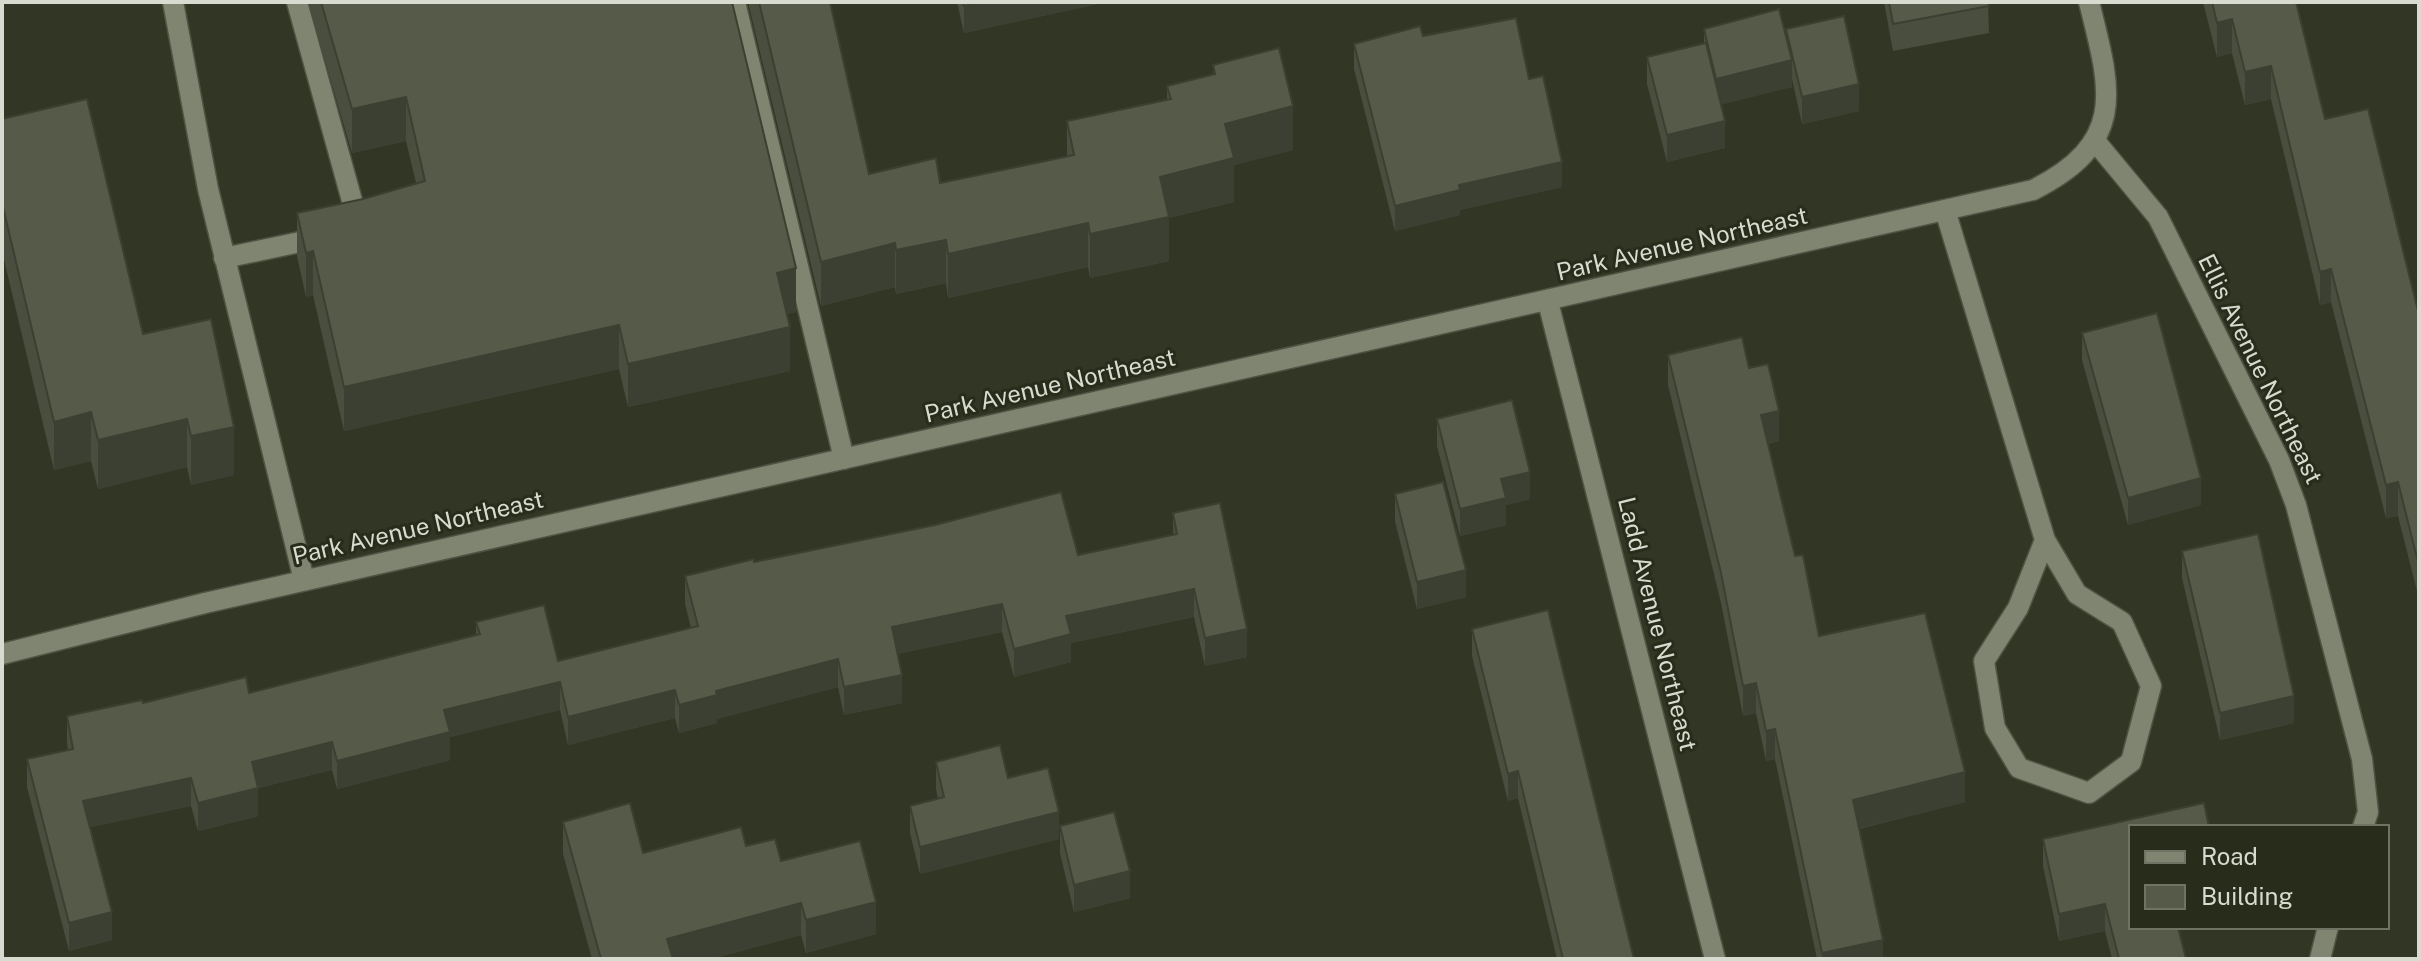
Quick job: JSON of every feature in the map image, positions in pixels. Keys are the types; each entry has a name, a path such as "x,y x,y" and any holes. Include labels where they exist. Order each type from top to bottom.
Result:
{"street":[{"path":"173,2 224,258 304,580"},
{"path":"224,258 360,230 297,2"},
{"path":"735,2 844,459"},
{"path":"2089,2 2108,91 2095,141"},
{"name":"Park Avenue Northeast","path":"2,654 304,580 1548,302 2033,190 2080,160 2095,141"},
{"name":"Ellis Avenue Northeast","path":"2095,141 2158,217 2279,460 2296,505 2362,759 2368,812 2364,825"},
{"path":"1945,210 2045,540 2077,594 2122,622 2151,686 2131,762 2089,793 2019,768 1995,728 1984,661 2018,608 2045,540"},
{"name":"Ladd Avenue Northeast","path":"1548,302 1715,959"},
{"path":"2320,959 2328,929"}],"building":[{"path":"321,2 732,2 796,268 777,273 790,327 628,364 619,325 344,387 313,251 306,253 297,213 363,199 425,181 406,97 352,109"},
{"path":"759,2 830,2 869,174 936,158 940,183 1074,155 1067,121 1171,99 1167,86 1215,74 1213,65 1279,48 1293,106 1225,124 1234,158 1160,177 1169,217 1090,234 1088,223 948,254 946,240 896,250 895,243 821,262"},
{"path":"1889,2 1988,2 1989,6 1893,24"},
{"path":"2212,2 2296,2 2325,119 2368,109 2419,315 2419,566 2398,482 2386,485 2331,269 2320,272 2271,66 2245,72 2232,19 2217,23"},
{"path":"1779,9 1792,60 1716,79 1704,29"},
{"path":"1844,16 1859,84 1802,97 1786,29"},
{"path":"1516,18 1529,79 1543,76 1562,162 1459,185 1460,190 1395,206 1354,44 1420,26 1423,36"},
{"path":"1706,43 1725,121 1667,135 1647,57"},
{"path":"87,99 143,334 211,319 234,427 191,436 187,419 98,440 91,412 54,422 2,203 2,119"},
{"path":"2157,313 2201,478 2128,498 2082,333"},
{"path":"1742,337 1749,368 1768,364 1779,411 1761,415 1795,556 1803,555 1819,636 1925,613 1965,772 1853,800 1883,940 1822,953 1775,729 1766,731 1756,683 1743,686 1721,573 1668,355"},
{"path":"1512,400 1530,472 1501,479 1506,498 1460,509 1437,419"},
{"path":"1443,482 1466,570 1417,582 1395,494"},
{"path":"1061,492 1078,555 1177,534 1173,513 1220,503 1247,629 1205,638 1194,589 1066,616 1071,634 1014,649 1002,604 892,627 902,675 844,687 838,659 716,691 717,695 679,705 675,690 568,717 560,682 444,710 450,732 337,761 332,742 252,762 258,788 198,803 191,778 83,801 112,912 69,923 27,759 73,749 67,716 142,700 143,703 246,677 249,693 480,634 476,622 544,605 558,661 698,626 685,576 754,559 754,562 935,525"},
{"path":"2258,534 2294,696 2220,713 2182,551"},
{"path":"1548,610 1634,959 1563,959 1518,771 1508,774 1472,629"},
{"path":"1000,745 1008,778 1048,768 1059,812 920,847 910,806 944,797 936,762"},
{"path":"630,803 643,853 741,827 746,846 775,839 781,861 860,841 876,902 806,920 801,903 667,939 673,959 601,959 563,822"},
{"path":"2204,803 2209,825 2129,825 2129,929 2178,929 2186,959 2119,959 2105,904 2059,914 2043,839"},
{"path":"1114,812 1130,871 1074,885 1060,826"}]}
